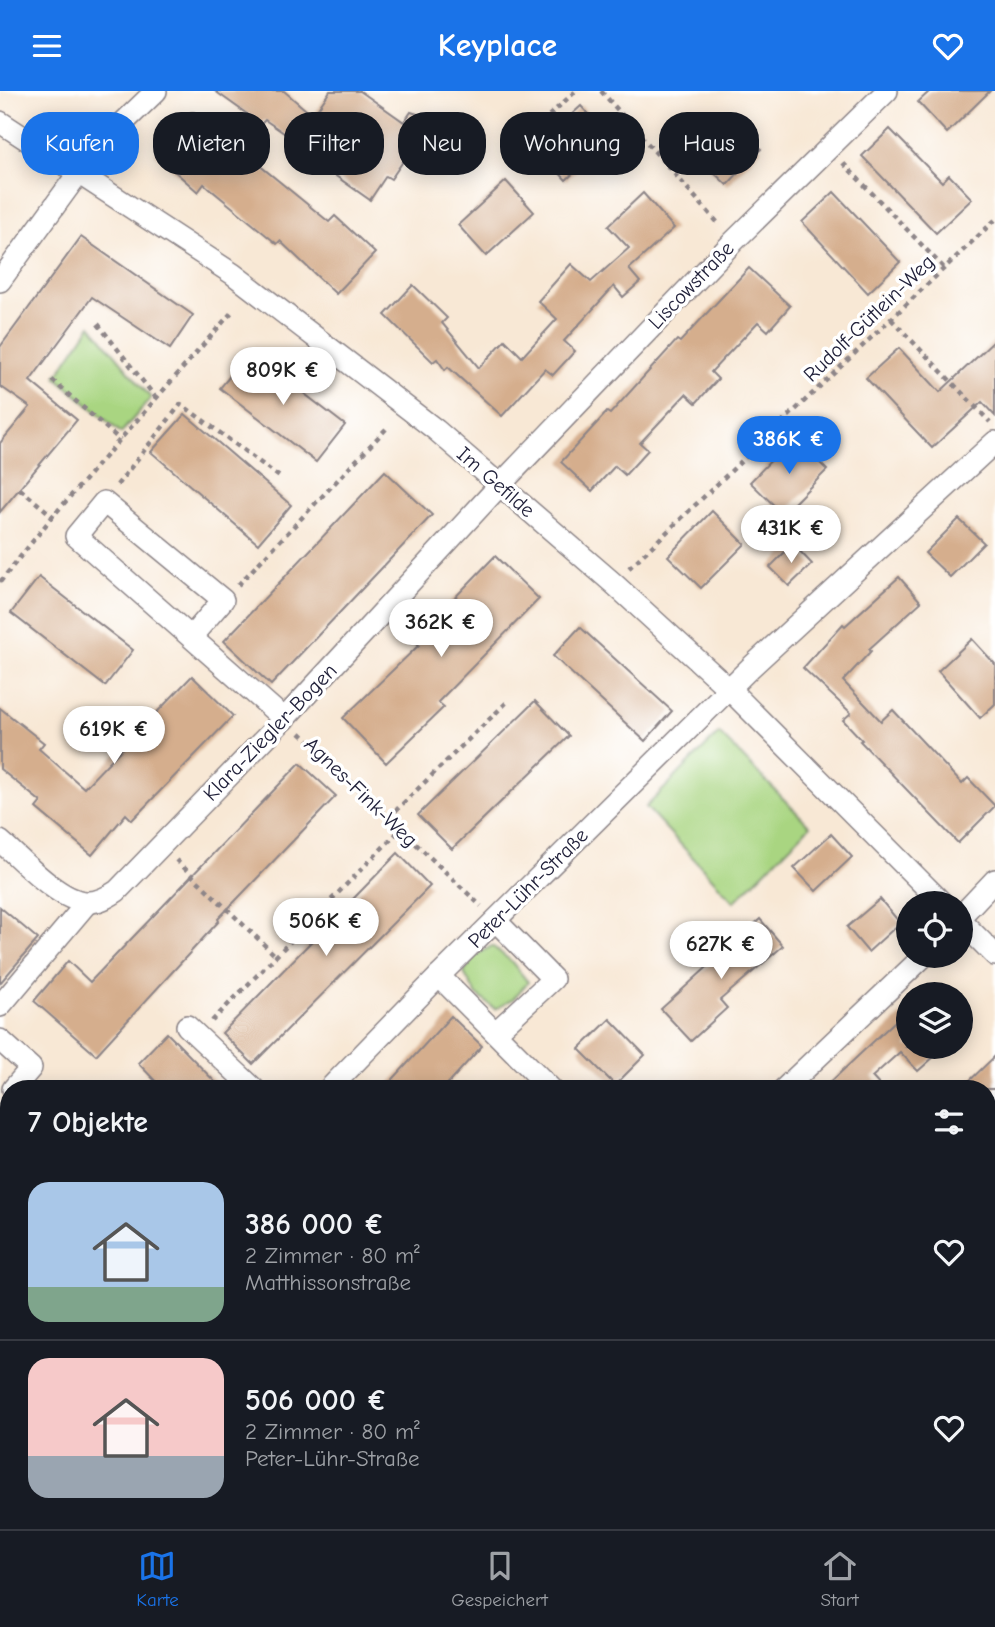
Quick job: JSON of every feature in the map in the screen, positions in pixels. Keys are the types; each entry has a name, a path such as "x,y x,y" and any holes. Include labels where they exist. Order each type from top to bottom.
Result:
{"street":[{"path":"134,112 156,91"},
{"name":"Liscowstraße","path":"499,485 734,241 887,91"},
{"name":"Im Gefilde","path":"0,122 21,135"},
{"path":"0,281 78,175"},
{"name":"Im Gefilde","path":"84,175 233,274 426,422 613,583 729,689 930,891"},
{"name":"Peter-Lühr-Straße","path":"338,1080 729,689 995,442"},
{"name":"Klara-Ziegler-Bogen","path":"0,1006 87,903 104,899 117,891 284,719 499,485"},
{"path":"191,637 223,600 104,502 76,535 191,637 284,719"},
{"path":"0,841 55,888 75,900 87,903"},
{"path":"973,905 995,880"},
{"path":"496,921 553,979 496,1032"},
{"path":"973,932 995,955"},
{"path":"793,1080 911,968"},
{"path":"439,976 542,1080"},
{"path":"192,1031 244,1080"},
{"path":"0,1040 32,1067 21,1080"}],"path":[{"path":"553,112 576,91"},
{"path":"601,91 718,222"},
{"path":"829,149 944,268"},
{"name":"Rudolf-Gütlein-Weg","path":"613,583 995,220"},
{"path":"0,582 53,516 232,312"},
{"path":"891,319 995,428"},
{"path":"98,324 156,398"},
{"path":"52,380 120,440"},
{"path":"104,502 181,404 281,478"},
{"path":"223,600 386,429"},
{"path":"20,489 76,535"},
{"path":"388,818 509,700"},
{"name":"Agnes-Fink-Weg","path":"284,719 496,921"},
{"path":"192,1031 277,957 401,829"},
{"path":"160,845 277,957"}],"green space":[{"path":"91,325 151,398 121,433 56,377"},
{"path":"719,733 810,826 734,902 646,807"},
{"path":"492,946 511,961 528,982 513,999 495,1009 476,994 464,973 474,956"}],"building":[{"path":"215,91 284,91 308,112 284,112 284,133 270,123 270,112 244,112"},
{"path":"330,91 360,91 398,118 398,169 391,179 386,176 370,200 334,175 384,175 384,112 316,112"},
{"path":"930,91 990,91 947,133 918,102"},
{"path":"581,106 586,112 574,112"},
{"path":"890,129 942,182 949,175 972,199 936,233 862,156"},
{"path":"270,174 329,222 335,216 375,253 336,294 280,241 277,244 204,184 198,192 179,175"},
{"path":"716,175 736,175 727,185"},
{"path":"506,181 534,212 486,256 458,225"},
{"path":"834,192 900,262 868,293 802,222"},
{"path":"643,193 674,228 629,269 640,282 623,297 614,286 564,341 575,351 553,375 545,369 502,416 448,367 445,370 437,359 433,362 385,315 413,285 447,318 442,323 479,368 505,340 522,357 557,319 538,301 571,264 591,282 629,248 608,226"},
{"path":"81,237 193,315 170,349 92,297 30,381 77,420 0,512 0,443 30,407 0,386 0,347"},
{"path":"749,268 790,306 768,331 758,322 711,372 718,379 696,403 686,394 640,443 648,450 625,475 615,466 592,491 561,462"},
{"path":"995,340 995,416 982,402 932,448 866,378 899,348 940,392"},
{"path":"250,352 345,425 316,462 220,388"},
{"path":"185,414 291,505 258,544 151,452"},
{"path":"794,437 827,470 783,514 750,482"},
{"path":"385,471 432,515 271,685 224,641"},
{"path":"712,511 745,544 701,588 668,556"},
{"path":"959,519 984,543 950,577 925,553"},
{"path":"793,544 812,564 789,586 770,567"},
{"path":"495,556 539,599 438,702 444,707 386,763 343,718 419,645 414,640"},
{"path":"39,577 133,650 105,686 11,613"},
{"path":"899,577 921,602 869,649 871,651 843,681 881,721 893,710 962,784 968,778 995,806 958,843 860,741 862,740 843,720 851,713 803,668 843,624 845,626"},
{"path":"580,627 672,711 645,741 553,656"},
{"path":"972,639 995,664 995,704 980,718 938,671"},
{"path":"192,676 233,716 132,820 126,814 92,855 36,808 41,802 0,769 0,708 44,743 39,749 84,788"},
{"path":"535,701 569,736 452,849 418,815"},
{"path":"300,763 336,796 218,919 96,1055 34,1001 68,961 90,982"},
{"path":"831,834 852,857 816,891 794,868"},
{"path":"398,853 430,886 253,1064 222,1033"},
{"path":"880,899 896,918 896,927 868,952 847,927"},
{"path":"0,907 38,939 0,983"},
{"path":"760,919 783,946 720,1000 727,1008 691,1041 661,1009"},
{"path":"451,1016 482,1046 451,1080 392,1080"},
{"path":"610,1019 645,1055 620,1080 610,1080 579,1049"},
{"path":"896,1020 896,1056 872,1077 875,1080 833,1080"},
{"path":"167,1033 213,1080 154,1080 138,1063"},
{"path":"995,1056 995,1080 970,1080"},
{"path":"907,1059 932,1059 918,1071"}]}
